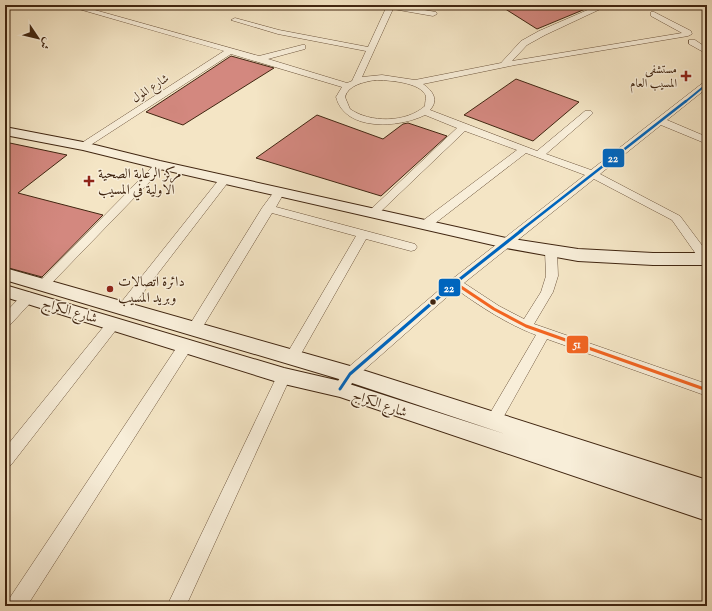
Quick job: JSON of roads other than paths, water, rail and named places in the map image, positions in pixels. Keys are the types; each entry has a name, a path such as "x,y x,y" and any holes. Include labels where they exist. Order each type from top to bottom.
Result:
{"main road":[{"path":"5,131 83,146 506,244 578,255 707,260"},
{"name":"شارع الكراج","path":"5,274 36,291 190,337 292,357 345,382 707,510"},
{"name":"شارع الكراج","path":"5,291 36,291"},
{"name":"شارع الكراج","path":"190,337 284,376 345,382 494,420 707,491"}],"street":[{"path":"69,5 348,86"},
{"path":"379,5 433,14"},
{"path":"504,65 524,43 542,33 605,5"},
{"path":"356,82 391,6"},
{"path":"415,83 504,65 688,34 654,14"},
{"path":"234,20 278,32 371,50"},
{"path":"692,42 707,52"},
{"path":"259,59 302,47"},
{"name":"شارع المول","path":"83,146 230,51"},
{"path":"375,77 401,79 415,83 428,93 430,99 429,106 424,111 413,117 399,121 383,122 367,120 354,115 345,108 340,101 342,93 348,86 356,82 375,77"},
{"path":"345,382 455,284 707,84"},
{"path":"424,111 524,150 592,174 676,218 707,260"},
{"path":"538,155 588,112"},
{"path":"660,121 707,141"},
{"path":"373,213 463,127"},
{"path":"425,225 524,150"},
{"path":"5,322 160,165"},
{"path":"5,460 119,316 172,244 225,179"},
{"path":"16,606 190,337 268,208 280,191"},
{"path":"268,208 411,248"},
{"path":"292,357 363,234"},
{"path":"526,326 547,292 552,276 551,251"},
{"path":"455,284 494,309 526,326 707,390"},
{"path":"494,420 544,333"},
{"path":"176,606 284,376"}],"place":[{"name":"مستشفى المسيب العام","path":"686,76"},
{"name":"مركز الرعاية الصحية الاولية في المسيب","path":"89,181"},
{"name":"دائرة اتصالات وبريد المسيب","path":"110,289"}]}
